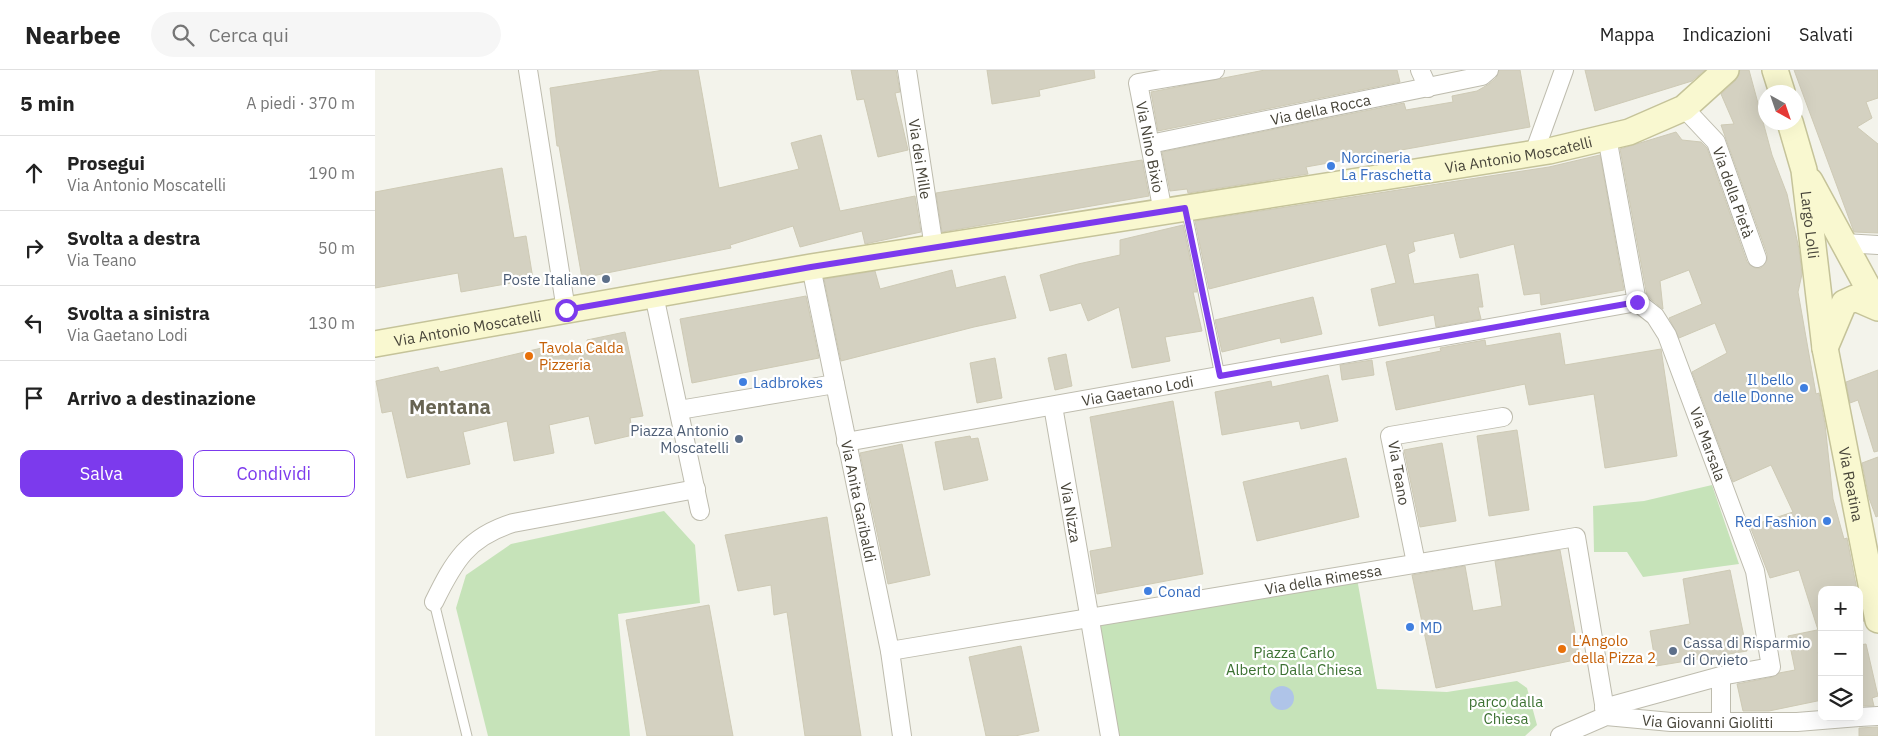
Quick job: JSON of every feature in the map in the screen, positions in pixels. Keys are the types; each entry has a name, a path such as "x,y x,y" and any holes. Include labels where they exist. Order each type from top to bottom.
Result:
{"street":[{"path":"528,70 566,310"},
{"name":"Via dei Mille","path":"907,70 934,248"},
{"name":"Via Nino Bixio","path":"1174,210 1150,144 1138,83 1215,70"},
{"path":"1420,70 1427,88"},
{"name":"Via della Rocca","path":"1150,144 1482,76 1489,70"},
{"path":"1534,153 1564,70"},
{"name":"Via Antonio Moscatelli","path":"375,344 811,267 1534,153 1629,132 1684,108 1726,70"},
{"path":"1775,70 1780,85"},
{"name":"Via della Pietà","path":"1684,108 1716,142 1757,258"},
{"path":"1792,130 1804,170"},
{"path":"1607,137 1637,302"},
{"name":"Largo Lolli","path":"1804,170 1878,307"},
{"name":"Largo Lolli","path":"1804,170 1825,348"},
{"path":"1844,243 1878,245"},
{"name":"Via Anita Garibaldi","path":"811,267 889,651 902,736"},
{"path":"653,295 700,511"},
{"name":"Largo Lolli","path":"1825,348 1844,303 1855,298 1878,307"},
{"name":"Via Gaetano Lodi","path":"847,442 1637,302"},
{"name":"Via Marsala","path":"1637,302 1655,316 1667,335 1755,571 1771,667 1721,676"},
{"name":"Via Reatina","path":"1825,348 1878,620"},
{"path":"679,410 835,384"},
{"name":"Via Nizza","path":"1053,406 1089,617"},
{"name":"Via Teano","path":"1416,563 1390,436 1503,417"},
{"path":"435,602 452,566 464,551 482,537 498,528 513,523 696,489"},
{"name":"Via della Rimessa","path":"889,651 1576,537 1605,712"},
{"path":"1089,617 1110,736"},
{"path":"1605,712 1721,676 1729,727"},
{"name":"Via Giovanni Giolitti","path":"1560,736 1605,712 1671,722 1729,727 1818,720"},
{"name":"Via Giovanni Giolitti","path":"1863,717 1878,716"}],"lane":[{"path":"1174,210 1220,376"},
{"path":"435,602 467,736"}],"green space":[{"path":"1712,485 1739,564 1643,577 1627,552 1594,552 1593,506 1644,501"},
{"path":"664,511 695,545 700,603 618,614 630,736 488,736 456,608 466,575 511,544"},
{"name":"Piazza Carlo Alberto Dalla Chiesa","path":"1356,573 1377,689 1447,692 1517,681 1527,688 1537,725 1525,736 1110,736 1089,617"}],"water":[{"path":"1282,686 1291,689 1294,698 1291,707 1282,710 1273,707 1270,698 1273,689"}],"building":[{"path":"664,70 698,70 719,188 799,169 791,143 821,135 840,211 915,196 921,232 865,244 862,231 800,247 793,226 730,245 731,248 582,278 559,146 557,146 550,88"},
{"path":"851,70 896,70 900,92 895,93 908,150 878,157 864,99 857,100"},
{"path":"987,70 1094,70 1095,78 1039,90 1040,96 992,104"},
{"path":"1265,70 1397,70 1400,82 1158,131 1151,92"},
{"path":"1499,70 1520,70 1530,127 1306,167 1308,174 1188,193 1187,189 1170,191 1162,152 1404,103 1406,110 1453,102 1452,96 1477,91 1489,84 1496,78"},
{"path":"1585,70 1705,70 1692,81 1595,111"},
{"path":"1740,70 1749,70 1758,103 1758,130 1765,130 1772,155 1787,194 1799,249 1802,274 1798,292 1816,394 1819,393 1825,424 1833,499 1844,539 1847,538 1856,586 1818,586 1818,630 1799,570 1770,578 1750,526 1793,512 1771,465 1733,482 1692,372 1727,353 1715,323 1679,338 1669,318 1702,304 1689,270 1660,281 1663,309 1647,296 1620,149 1676,132 1682,140 1701,142 1707,148 1747,262 1755,268 1761,268 1767,260 1767,254 1721,125 1734,124 1721,94 1736,80"},
{"path":"1794,70 1878,70 1878,98 1866,102 1872,118 1857,127 1878,144 1878,233 1854,232 1803,94 1803,85 1800,85"},
{"path":"1600,155 1624,290 1541,305 1540,293 1524,295 1514,244 1460,258 1454,233 1413,242 1415,251 1408,254 1414,284 1478,274 1483,307 1478,307 1481,319 1436,327 1434,315 1379,326 1371,289 1396,283 1386,244 1209,289 1195,221 1549,167"},
{"path":"1142,160 1149,196 942,232 936,193"},
{"path":"502,168 514,238 526,236 533,279 461,292 458,273 375,288 375,192"},
{"path":"1183,225 1197,292 1193,292 1202,331 1165,337 1170,361 1132,368 1119,307 1088,321 1081,303 1050,311 1040,275 1120,255 1120,240"},
{"path":"952,270 956,288 1005,276 1016,318 841,361 824,279 875,271 880,289"},
{"path":"806,296 819,358 692,383 680,319"},
{"path":"1313,297 1322,334 1281,343 1280,338 1222,352 1215,320"},
{"path":"625,332 643,416 630,418 633,435 595,444 589,416 549,425 554,453 514,461 507,421 463,432 470,464 407,478 392,411 382,413 376,381 438,367 440,372 550,346 553,357 588,350 587,340"},
{"path":"1560,333 1565,365 1661,349 1677,456 1605,468 1594,394 1529,405 1525,384 1396,410 1386,362 1441,351 1440,348 1485,340 1486,346"},
{"path":"1066,354 1072,386 1055,390 1048,358"},
{"path":"995,358 1002,398 977,403 970,363"},
{"path":"1372,360 1374,375 1342,380 1340,365"},
{"path":"1878,370 1878,451 1874,452 1858,400 1850,403 1846,382"},
{"path":"1328,375 1338,421 1301,429 1299,421 1222,435 1215,392 1271,381 1272,387"},
{"path":"1173,401 1203,574 1097,594 1090,551 1112,547 1090,417"},
{"path":"1517,430 1529,510 1489,516 1477,436"},
{"path":"970,436 971,439 978,438 988,480 944,490 935,442"},
{"path":"1442,443 1456,521 1420,527 1404,450"},
{"path":"902,444 930,575 888,584 860,453"},
{"path":"1878,457 1878,516 1876,517 1869,498 1862,463"},
{"path":"1346,458 1359,517 1257,541 1243,482"},
{"path":"827,517 861,736 805,736 787,612 774,615 771,585 738,591 725,535"},
{"path":"1560,550 1580,659 1436,688 1412,575 1465,566 1473,611 1502,606 1495,561"},
{"path":"1730,570 1747,651 1656,666 1650,631 1690,624 1683,579"},
{"path":"709,605 733,736 647,736 626,620"},
{"path":"1818,630 1818,701 1769,711 1743,711 1737,684 1773,677 1779,673 1795,670 1788,636"},
{"path":"1863,644 1866,644 1878,696 1872,698 1874,706 1863,706"},
{"path":"1021,646 1039,731 1015,736 986,736 969,657"},
{"path":"1878,727 1878,736 1859,736 1859,728"}],"place":[{"name":"Norcineria La Fraschetta","path":"1331,166"},
{"name":"Poste Italiane","path":"606,279"},
{"name":"Tavola Calda Pizzeria","path":"529,356"},
{"name":"Ladbrokes","path":"743,382"},
{"name":"Il bello delle Donne","path":"1804,388"},
{"name":"Piazza Antonio Moscatelli","path":"739,439"},
{"name":"Red Fashion","path":"1827,521"},
{"name":"Conad","path":"1148,591"},
{"name":"MD","path":"1410,627"},
{"name":"L'Angolo della Pizza 2","path":"1562,649"},
{"name":"Cassa di Risparmio di Orvieto","path":"1673,651"}],"district":[{"name":"Mentana","path":"450,406"}],"route":[{"path":"566,310 811,267 1185,208 1220,376 1637,302"}],"park label":[{"name":"parco dalla Chiesa","path":"1506,710"}]}
